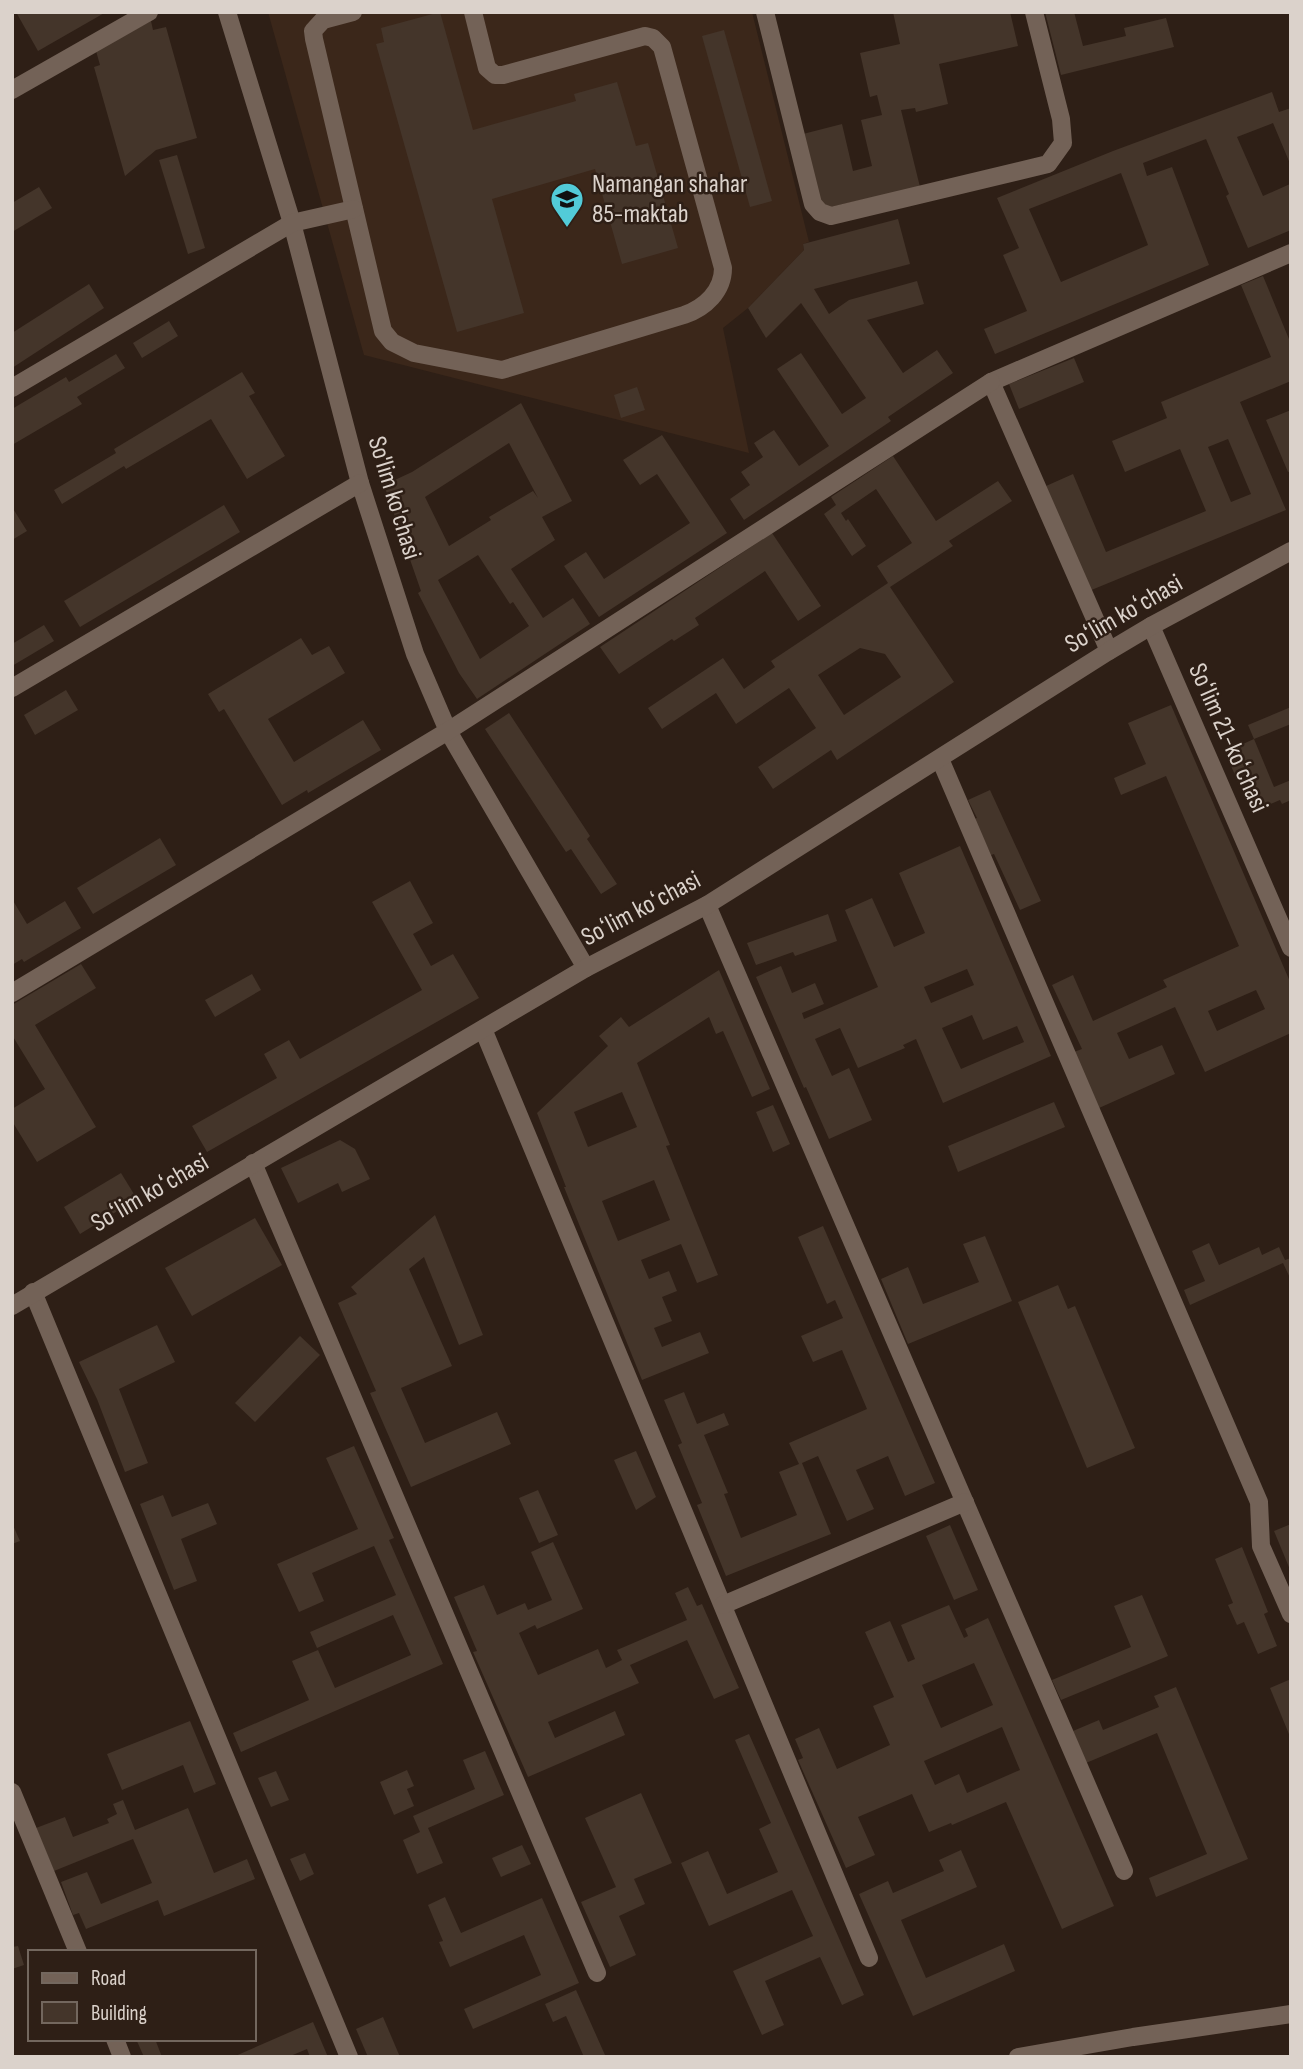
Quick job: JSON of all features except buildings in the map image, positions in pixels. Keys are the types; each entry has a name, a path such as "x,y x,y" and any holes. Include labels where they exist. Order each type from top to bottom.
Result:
{"street":[{"path":"12,90 149,12"},
{"name":"So'lim ko'chasi","path":"227,12 292,223 360,483 415,654 448,731 586,968"},
{"path":"353,12 323,20 313,31 383,331 392,342 414,353 502,370 695,312 705,305 723,277 723,268 662,47 653,38 645,36 495,75 487,68 473,12"},
{"path":"765,12 813,204 820,212 831,216 1048,164 1063,143 1062,119 1034,12"},
{"path":"12,388 292,223 354,209"},
{"path":"12,993 448,731 991,382 1291,253"},
{"path":"991,382 1109,652"},
{"path":"12,688 360,483"},
{"name":"Soʻlim koʻchasi","path":"12,1306 586,968 707,905 1151,626 1291,551"},
{"name":"Soʻlim 21-koʻchasi","path":"1151,626 1291,947"},
{"path":"940,759 1259,1502 1261,1546 1291,1614"},
{"path":"707,905 1124,1871"},
{"path":"483,1029 869,1958"},
{"path":"253,1163 597,1973"},
{"path":"33,1293 349,2057"},
{"path":"723,1605 965,1502"},
{"path":"12,1792 77,1950"},
{"path":"1018,2057 1291,2014"}],"shaded area":[{"name":"Namangan shahar 85-maktab","path":"268,12 752,12 809,242 803,244 804,250 748,308 723,328 749,453 364,355"}],"place":[{"name":"Namangan shahar 85-maktab","path":"567,229"}]}
